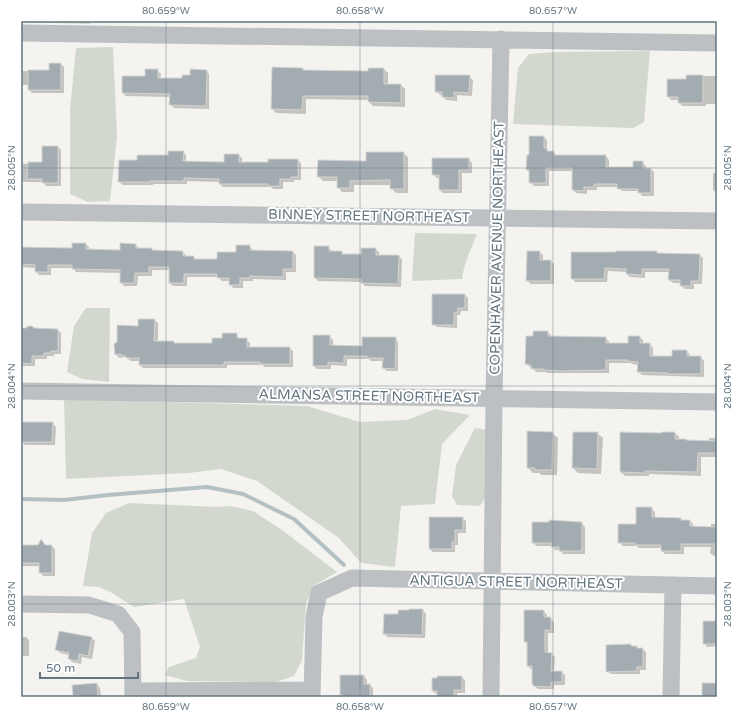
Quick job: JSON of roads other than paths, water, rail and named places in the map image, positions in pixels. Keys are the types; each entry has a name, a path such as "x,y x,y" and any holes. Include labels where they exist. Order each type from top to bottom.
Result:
{"street":[{"path":"21,33 717,43"},
{"name":"COPENHAVER AVENUE NORTHEAST","path":"491,697 494,398 501,39"},
{"name":"BINNEY STREET NORTHEAST","path":"21,212 717,221"},
{"name":"ALMANSA STREET NORTHEAST","path":"21,391 717,402"},
{"name":"ANTIGUA STREET NORTHEAST","path":"312,693 314,617 319,593 352,578 717,586"},
{"path":"671,697 672,585"},
{"path":"21,604 89,605 118,614 132,632 133,694 312,693"}],"waterway":[{"path":"21,499 64,500 207,487 243,494 294,519 344,565"}]}
